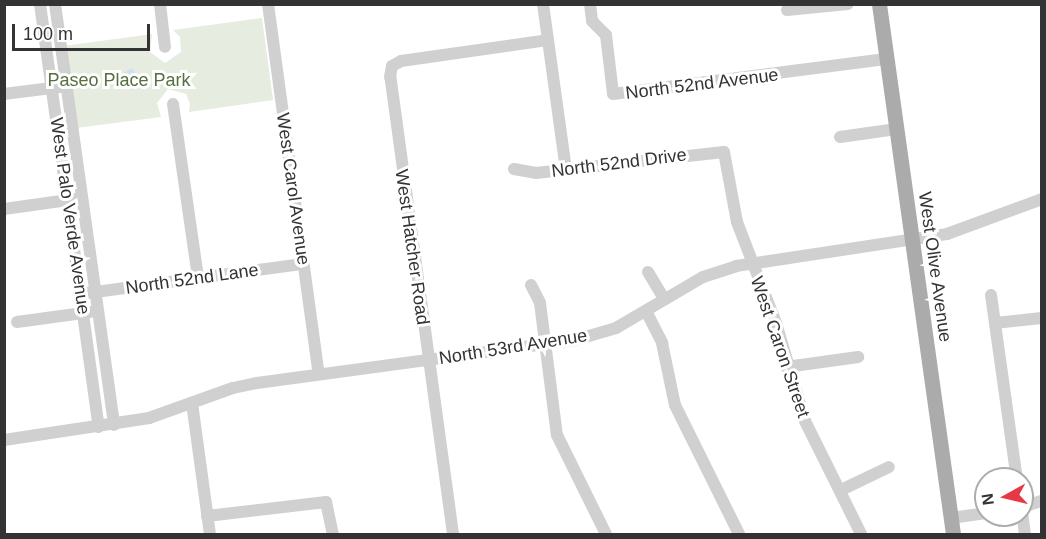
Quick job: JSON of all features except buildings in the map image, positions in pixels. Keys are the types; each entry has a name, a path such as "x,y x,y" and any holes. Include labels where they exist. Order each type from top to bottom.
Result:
{"main road":[{"name":"West Olive Avenue","path":"879,4 953,534"}],"street":[{"name":"West Palo Verde Avenue","path":"40,4 99,427"},
{"name":"West Palo Verde Avenue","path":"55,4 114,425"},
{"path":"160,4 165,47"},
{"name":"West Carol Avenue","path":"268,4 319,374"},
{"path":"543,4 566,170"},
{"name":"North 52nd Avenue","path":"590,4 592,21 606,35 614,94 886,59"},
{"path":"790,6 848,4"},
{"name":"West Hatcher Road","path":"453,534 390,77 392,66 401,61 548,40"},
{"path":"4,94 66,86"},
{"path":"173,104 198,278"},
{"path":"840,137 896,129"},
{"name":"North 52nd Drive","path":"514,169 536,173 723,152"},
{"name":"West Caron Street","path":"723,152 737,222 750,262 776,323 786,367 805,421 861,534"},
{"path":"4,209 82,198"},
{"name":"North 53rd Avenue","path":"4,440 149,418 233,388 319,374 546,344 594,335 646,311 703,277 750,262 912,239 968,228 1041,199"},
{"name":"North 52nd Lane","path":"80,294 303,264"},
{"path":"648,272 664,299"},
{"path":"531,285 540,303 557,435 606,534"},
{"path":"991,295 1015,467"},
{"path":"17,322 98,310"},
{"path":"646,311 662,343 675,405 739,534"},
{"path":"995,323 1041,318"},
{"path":"786,367 858,357"},
{"path":"192,403 210,534"},
{"path":"841,490 889,467"},
{"path":"207,516 326,501 333,534"},
{"path":"951,518 974,515"}],"green space":[{"name":"Paseo Place Park","path":"262,18 273,100 189,112 190,104 186,94 168,89 157,103 161,117 76,128 64,46 152,34 150,52 165,63 181,52 180,37 173,30"}],"water":[{"path":"132,68 138,76 117,83 116,77"}]}
